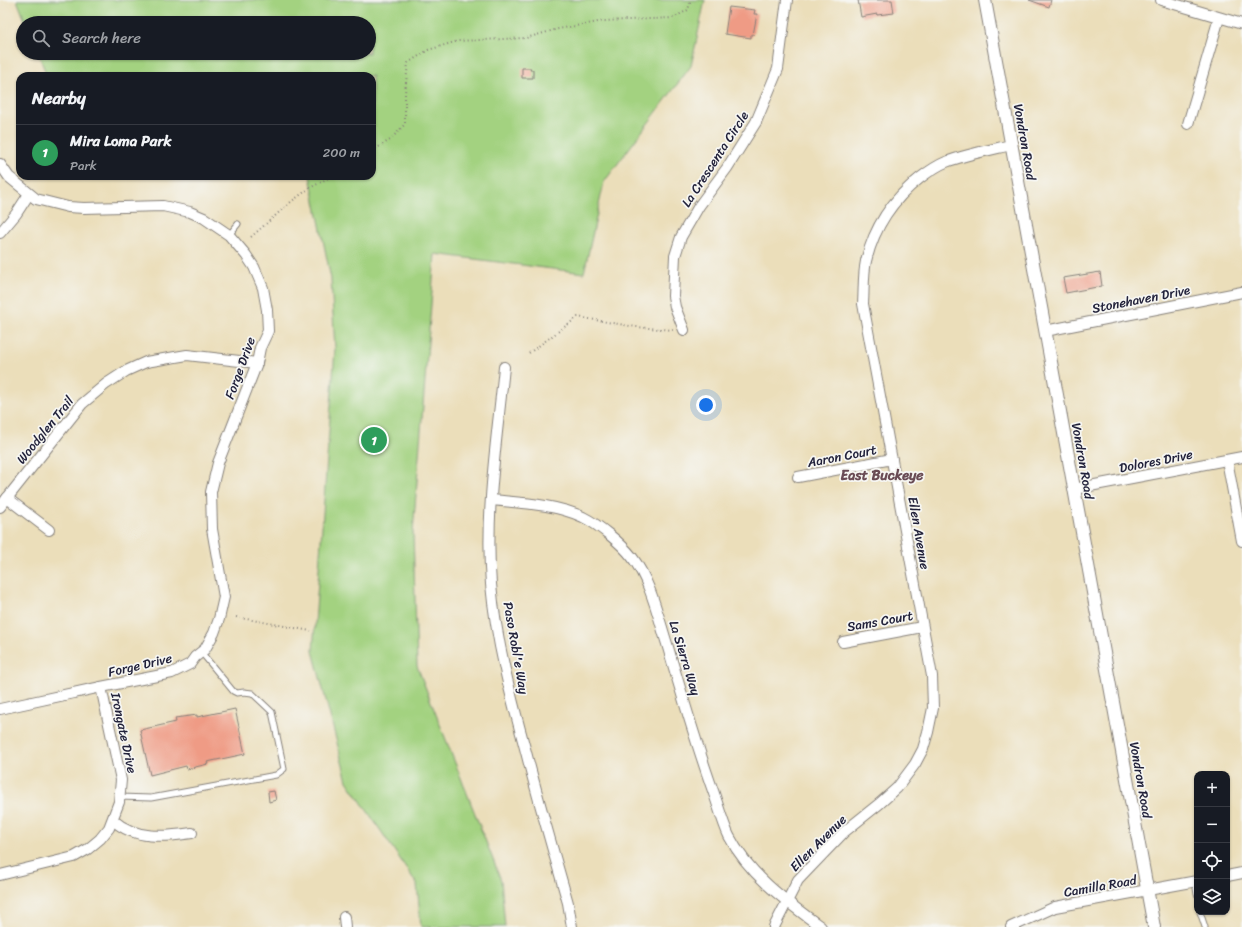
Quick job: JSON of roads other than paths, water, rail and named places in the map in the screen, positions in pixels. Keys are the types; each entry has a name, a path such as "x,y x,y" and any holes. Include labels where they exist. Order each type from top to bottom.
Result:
{"street":[{"name":"La Crescenta Circle","path":"684,330 672,296 675,256 681,237 699,206 728,168 756,122 778,69 787,0"},
{"name":"Vondron Road","path":"985,0 1154,927"},
{"path":"1162,0 1242,24"},
{"path":"1188,124 1219,18"},
{"name":"Ellen Avenue","path":"774,927 798,880 844,832 897,788 915,764 923,748 933,708 932,676 863,304 866,263 871,243 893,204 906,189 932,169 965,156 1011,145"},
{"name":"Forge Drive","path":"0,164 9,177 36,199 68,207 84,208 163,206 178,209 204,218 229,235 254,267 263,288 267,310 268,330 218,463 211,492 212,529 224,597 220,619 214,634 205,649 190,664 172,673 0,709"},
{"path":"0,233 16,214 29,194"},
{"name":"Stonehaven Drive","path":"1045,331 1242,292"},
{"name":"Woodglen Trail","path":"0,506 82,404 106,384 126,371 146,362 187,355 256,363"},
{"name":"Paso Robl'e Way","path":"504,368 489,534 491,577 498,637 513,704 568,903 572,927"},
{"name":"Dolores Drive","path":"1074,489 1242,457"},
{"name":"Aaron Court","path":"798,478 892,459"},
{"path":"1227,460 1242,542"},
{"path":"7,498 49,530"},
{"name":"La Sierra Way","path":"491,500 555,507 584,517 614,538 632,557 646,581 729,836 743,859 786,902"},
{"name":"Sams Court","path":"843,642 922,627"},
{"name":"Irongate Drive","path":"0,874 74,857 88,849 100,839 109,828 113,820 119,797 121,780 101,687"},
{"path":"113,820 125,828 149,836 166,837 192,833"},
{"path":"1230,875 1242,873"},
{"name":"Camilla Road","path":"1011,927 1055,907 1194,881"},
{"path":"786,902 821,927"}],"lane":[{"path":"229,235 238,224"},
{"path":"119,797 151,798 276,775 284,769 272,712 252,693 237,693 233,691 201,652"},
{"path":"1201,915 1206,927"}],"place":[{"name":"Mira Loma Park","path":"374,440"}],"district":[{"name":"East Buckeye","path":"882,475"}]}
